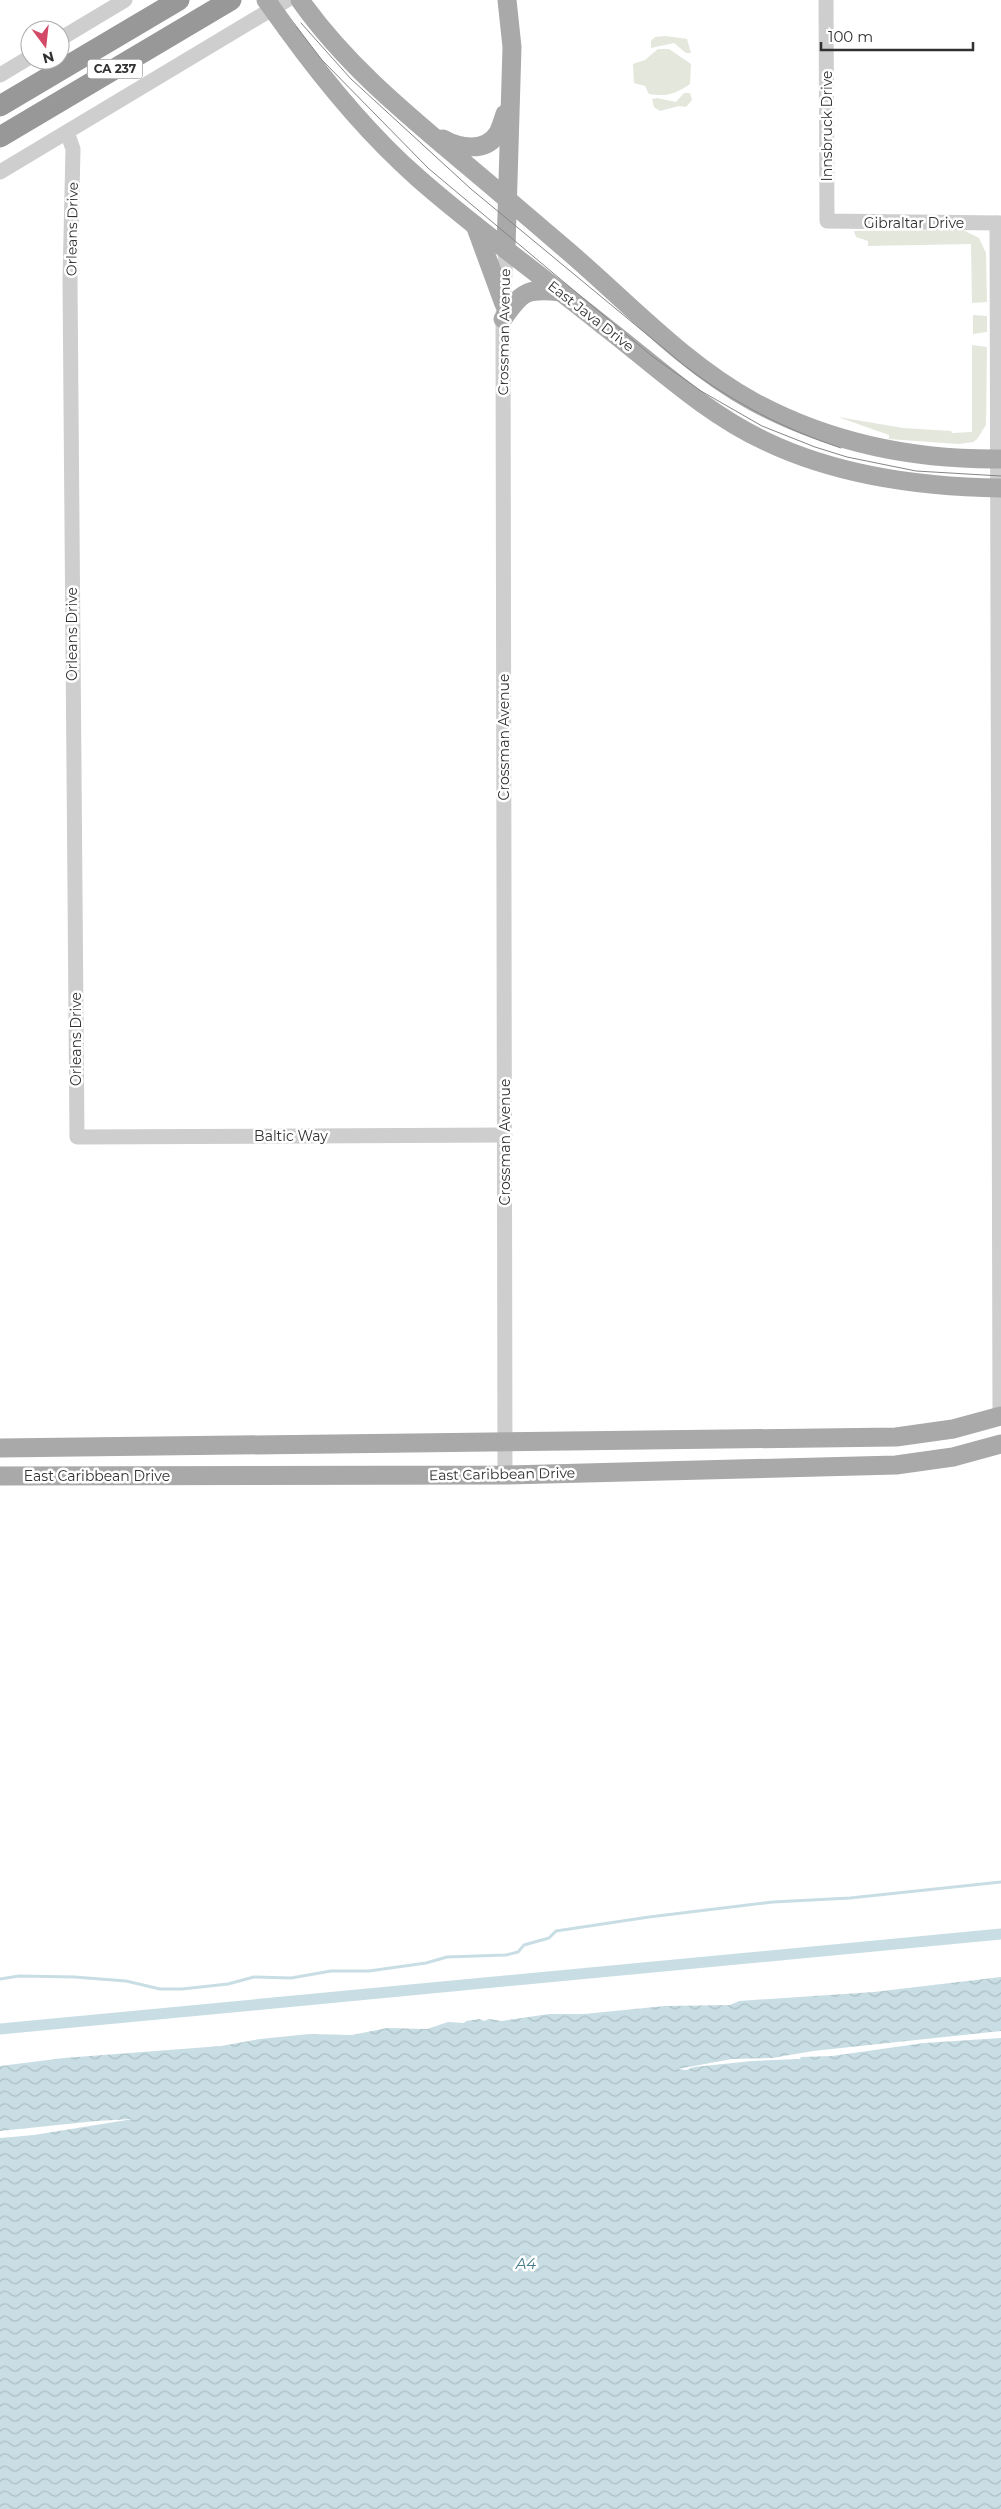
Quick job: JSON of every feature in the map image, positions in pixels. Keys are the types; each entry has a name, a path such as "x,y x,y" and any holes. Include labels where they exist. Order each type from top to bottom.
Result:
{"highway":[{"name":"CA 237","path":"0,106 178,0"},
{"name":"CA 237","path":"0,137 231,0"}],"main road":[{"name":"East Java Drive","path":"266,0 347,107 418,178 711,409 765,441 815,460 865,474 914,483 999,488"},
{"path":"300,0 312,18 350,62 414,121 563,247 678,350 715,378 754,402 822,432 882,449 966,460 999,459"},
{"name":"Crossman Avenue","path":"506,248 512,47 507,0"},
{"path":"414,121 453,145 474,147 494,138 510,99"},
{"path":"475,224 503,312 529,291 541,289 561,292"},
{"name":"East Caribbean Drive","path":"0,1448 896,1437 953,1429 1000,1417"},
{"name":"East Caribbean Drive","path":"0,1476 506,1475 896,1465 953,1457 1001,1444"}],"street":[{"path":"70,33 126,0"},
{"path":"0,172 287,0"},
{"name":"Innsbruck Drive","path":"826,0 827,221"},
{"path":"0,75 20,63"},
{"name":"Orleans Drive","path":"67,132 73,149 70,281 77,1137"},
{"name":"Gibraltar Drive","path":"827,221 999,223"},
{"path":"999,223 1000,1417"},
{"name":"Crossman Avenue","path":"506,248 503,312 504,1442 506,1475"},
{"name":"Baltic Way","path":"77,1137 505,1134"}],"shaded area":[{"path":"666,36 687,39 691,53 686,53 674,43 651,48 651,41 655,37"},
{"path":"658,49 669,49 691,64 690,84 675,92 661,95 649,94 645,86 634,83 633,64 645,60"},
{"path":"684,93 690,93 692,100 686,107 679,106 660,111 654,107 652,99 657,98 676,102"},
{"path":"963,230 979,238 986,253 987,302 972,303 971,244 868,246 868,241 856,237 854,231"},
{"path":"973,315 987,316 987,332 973,334"},
{"path":"972,345 987,347 986,425 973,442 958,444 889,439 889,435 838,417 903,428 951,431 952,433 972,432"}],"water":[{"name":"A4","path":"1001,1977 1001,2031 813,2051 772,2058 732,2059 678,2069 686,2070 694,2067 752,2061 832,2056 924,2043 1001,2038 1001,2509 0,2509 0,2138 34,2135 133,2119 0,2131 0,2066 64,2058 221,2046 260,2039 309,2034 352,2035 387,2028 427,2029 448,2022 464,2023 480,2019 484,2021 489,2019 502,2021 549,2014 584,2014 665,2006 730,2005 739,2001 874,1992"}],"waterway":[{"path":"0,1979 19,1976 74,1977 126,1981 160,1989 182,1989 228,1984 254,1977 291,1978 331,1971 369,1971 426,1963 447,1957 506,1955 518,1952 524,1945 549,1938 556,1931 649,1917 773,1902 850,1898 1001,1882"},
{"path":"0,2029 1001,1934"}],"tram line":[{"path":"276,0 322,60 428,168 652,356 701,391 762,426 815,447 847,457 916,471 1001,476"},
{"path":"301,23 351,79 471,189 685,366 721,391 759,413 799,432 841,448"}]}
